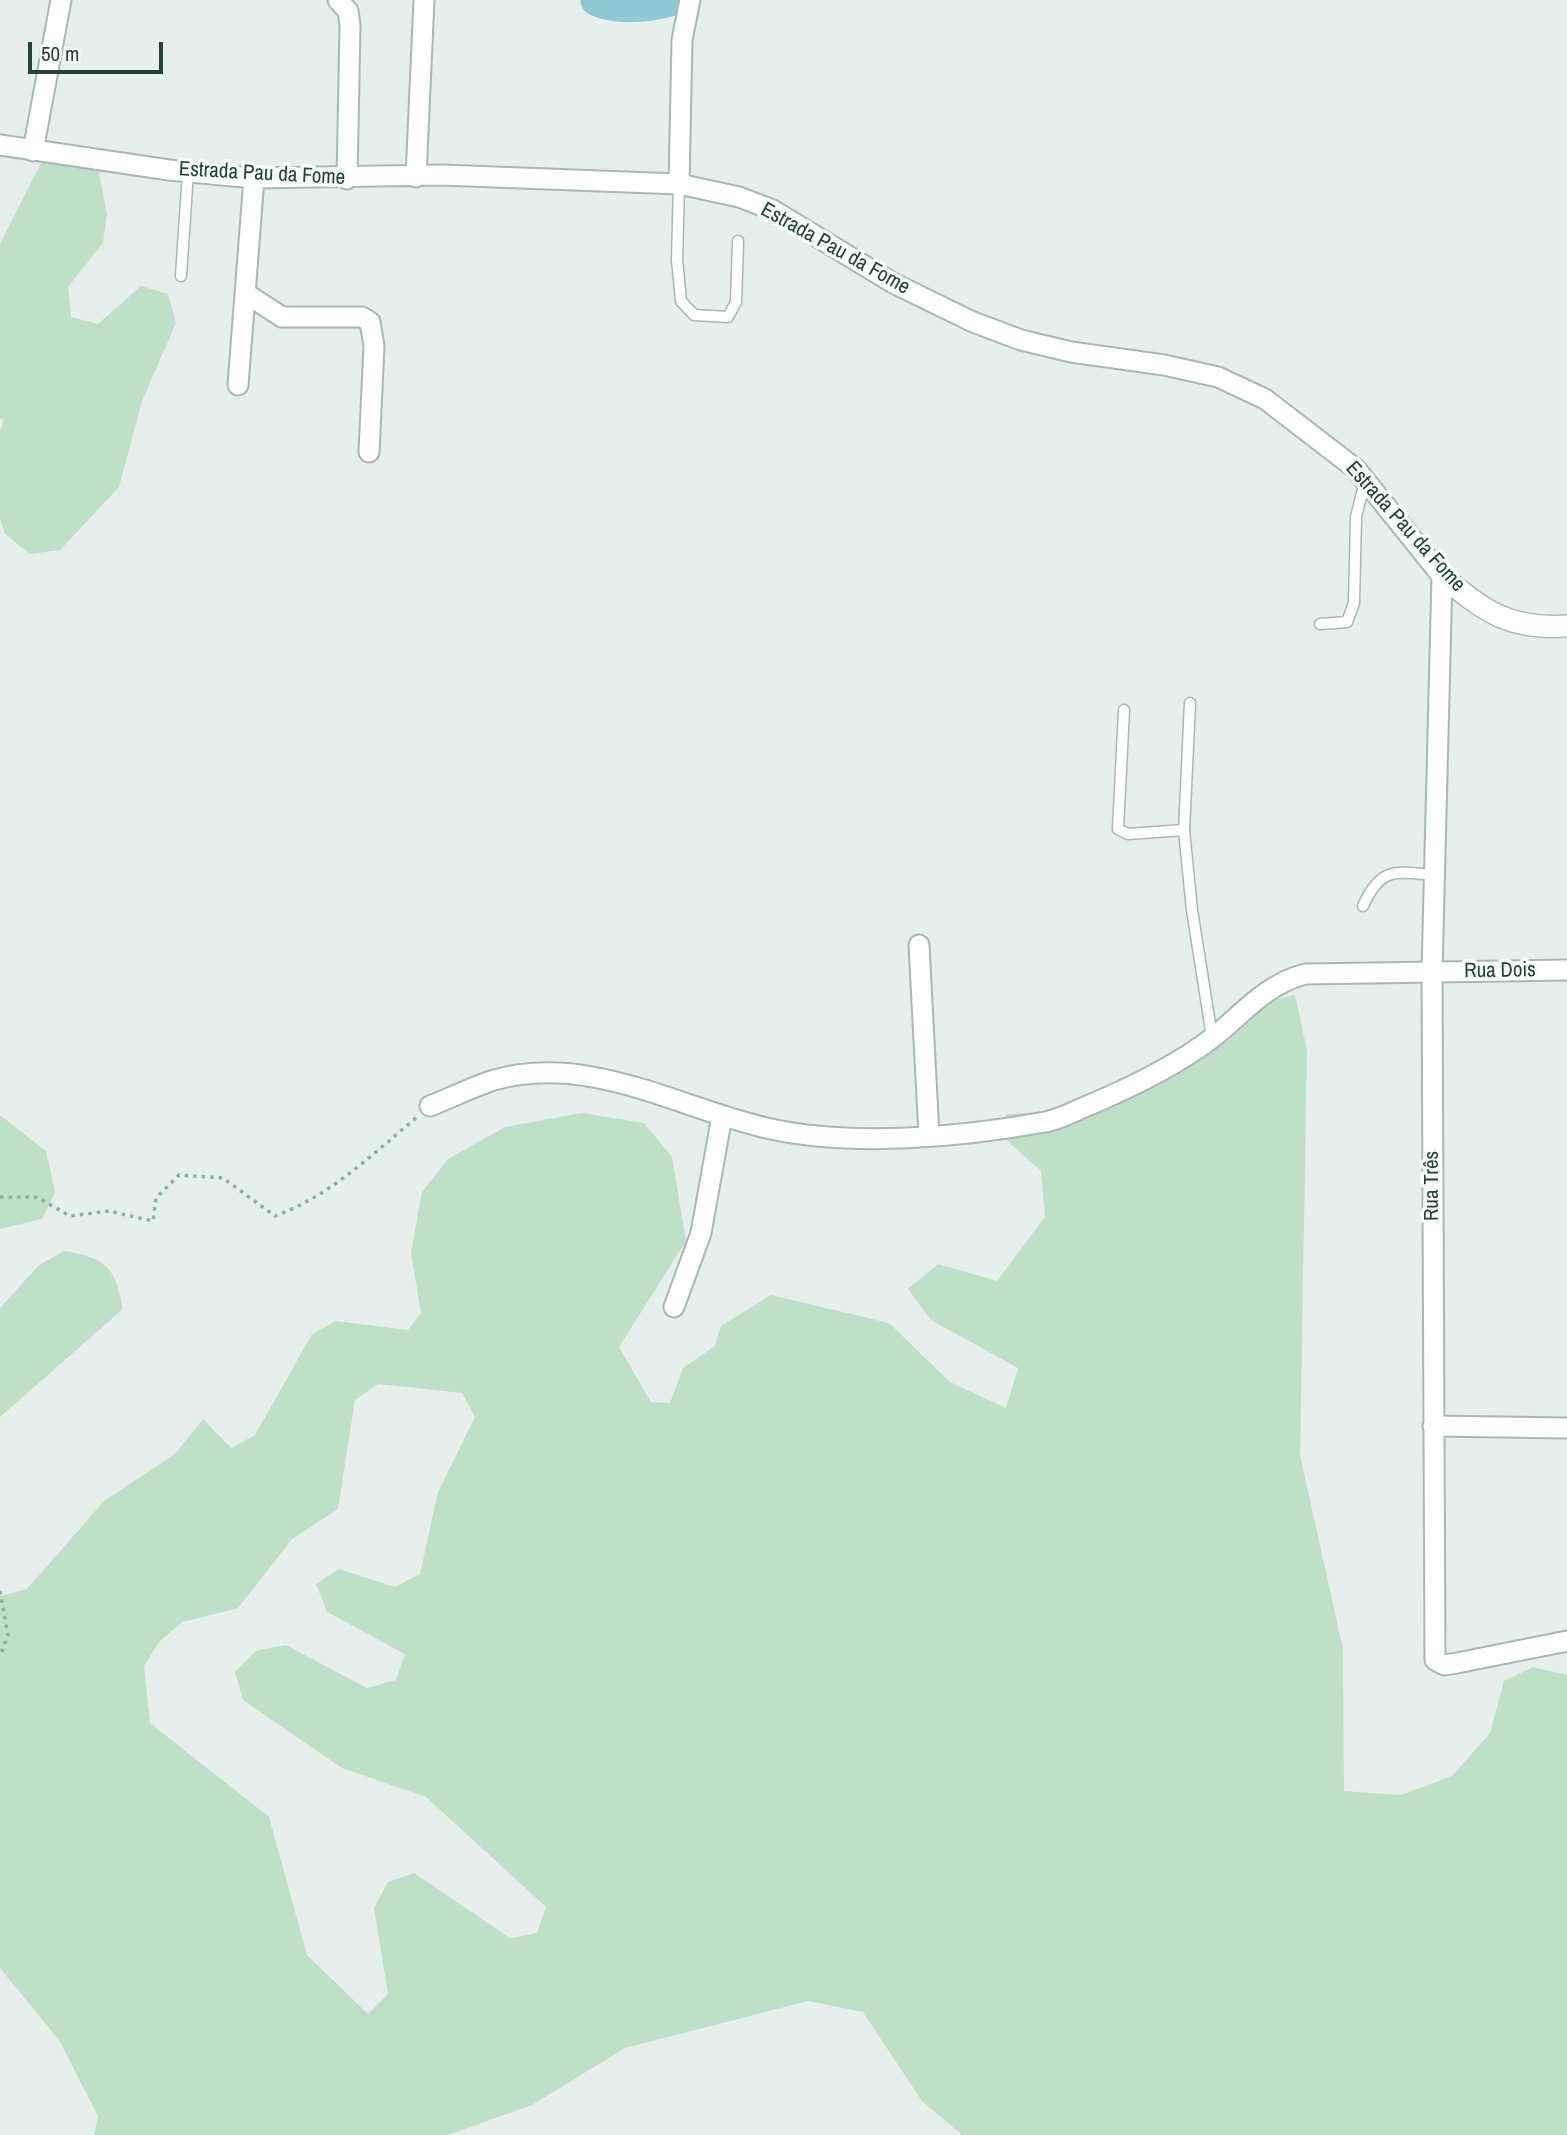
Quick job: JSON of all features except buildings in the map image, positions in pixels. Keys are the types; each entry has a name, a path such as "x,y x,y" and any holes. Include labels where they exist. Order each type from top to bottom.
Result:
{"street":[{"path":"33,151 61,0"},
{"path":"338,0 348,11 350,25 347,178"},
{"path":"416,177 424,0"},
{"path":"680,184 682,40 690,0"},
{"name":"Estrada Pau da Fome","path":"0,145 188,172 254,178 442,175 680,184 739,197 774,210 893,283 973,322 1021,340 1071,352 1164,365 1218,377 1265,398 1318,438 1366,480 1443,576 1481,609 1524,624 1567,626"},
{"path":"238,385 254,178"},
{"path":"245,293 282,317 362,317 370,322 374,346 369,452"},
{"name":"Rua Três","path":"1443,576 1432,972 1435,1660 1444,1665 1567,1641"},
{"path":"919,945 929,1136"},
{"name":"Rua Dois","path":"430,1106 493,1081 528,1074 566,1073 614,1080 772,1130 833,1138 929,1136 1048,1122 1129,1088 1212,1038 1274,985 1289,978 1305,974 1567,970"},
{"path":"674,1307 701,1233 722,1116"},
{"path":"1433,1426 1567,1428"}],"lane":[{"path":"181,276 188,172"},
{"path":"680,184 677,260 681,301 694,314 728,317 736,302 738,241"},
{"path":"1320,624 1347,622 1354,603 1356,517 1366,480"},
{"path":"1190,703 1184,830 1192,909 1212,1038"},
{"path":"1124,710 1118,829 1128,834 1184,830"},
{"path":"1363,906 1374,883 1388,875 1435,875"}],"path":[{"path":"0,1197 37,1197 70,1216 109,1212 153,1221 156,1198 179,1175 190,1175 223,1178 275,1216 304,1206 361,1164 430,1106"},
{"path":"0,1591 8,1635 0,1657"}],"green space":[{"path":"71,144 96,159 107,214 103,243 68,287 71,317 98,324 141,286 168,294 176,323 142,401 119,487 60,550 30,554 5,534 0,519 0,430 4,420 0,418 0,244 45,155"},
{"path":"1295,995 1307,1050 1300,1455 1343,1649 1344,1791 1401,1795 1452,1776 1490,1733 1504,1681 1533,1667 1567,1675 1567,2135 962,2135 922,2101 863,2012 808,2001 625,2048 532,2105 448,2135 94,2135 98,2116 59,2040 0,1968 0,1596 27,1589 104,1501 175,1454 203,1419 231,1448 255,1435 312,1334 336,1321 408,1330 421,1313 411,1253 422,1192 448,1159 505,1127 582,1113 644,1123 672,1157 686,1241 619,1347 651,1402 670,1403 683,1368 715,1346 721,1326 771,1295 889,1323 950,1382 1006,1408 1018,1368 931,1320 908,1289 938,1264 997,1281 1045,1217 1041,1171 994,1129 1007,1114 1094,1111 1175,1050 1225,1043 1268,1001","holes":["378,1384 462,1393 475,1417 438,1492 420,1574 395,1587 339,1569 316,1584 327,1612 405,1654 396,1680 367,1688 286,1645 256,1651 235,1672 243,1700 342,1768 426,1797 546,1907 537,1933 510,1938 414,1873 388,1882 374,1908 388,1994 368,2014 307,1955 269,1817 150,1723 144,1666 159,1642 182,1622 238,1608 292,1539 338,1509 355,1400"]},
{"path":"0,1115 46,1151 55,1192 42,1219 0,1229"},
{"path":"64,1251 90,1257 107,1267 116,1283 123,1309 0,1417 0,1308 39,1265"}],"waterway":[{"path":"597,0 614,5 633,6 670,0"}]}
